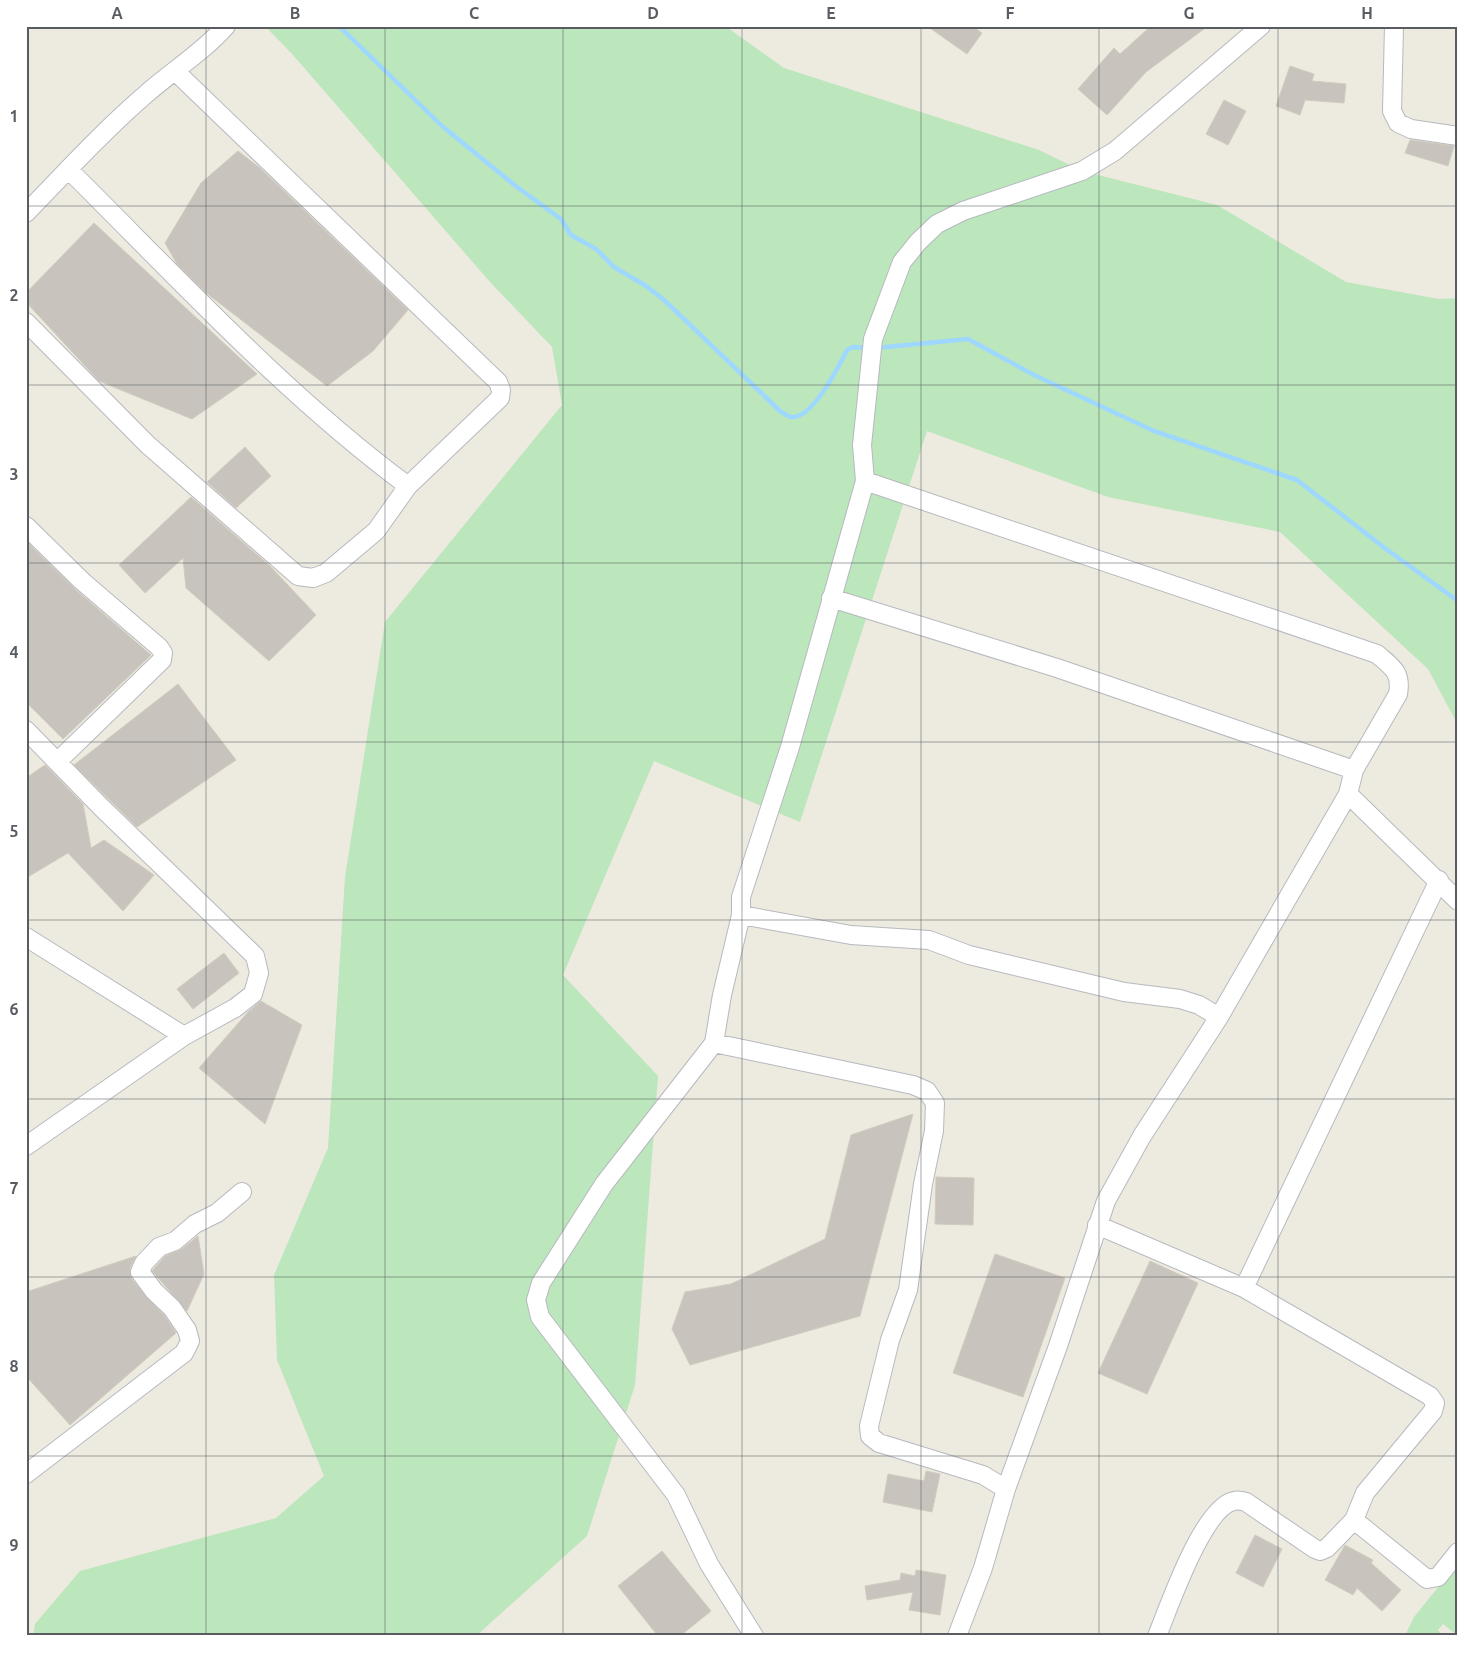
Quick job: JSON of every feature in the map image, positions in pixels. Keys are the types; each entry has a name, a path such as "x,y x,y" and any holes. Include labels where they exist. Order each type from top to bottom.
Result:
{"street":[{"path":"26,212 146,94 209,46 226,26"},
{"path":"754,1636 709,1564 676,1495 540,1317 536,1300 541,1283 604,1184 714,1043 722,995 741,915 741,897 790,747 865,481 862,445 873,339 902,262 918,242 938,224 963,211 1082,171 1114,151 1261,26"},
{"path":"1394,26 1392,111 1398,122 1411,128 1458,136"},
{"path":"26,322 148,445 298,576 313,578 326,573 376,531 408,486 500,398 501,390 498,382 176,72"},
{"path":"68,169 215,316 335,429 408,486"},
{"path":"865,481 1377,654 1394,668 1400,682 1398,694 1354,770 1348,794 1219,1017 1142,1136 1106,1201 1058,1346 1006,1489 982,1568 958,1636"},
{"path":"26,526 82,582 159,647 163,653 162,660 57,762"},
{"path":"831,598 1057,668 1354,770"},
{"path":"26,730 255,956 259,972 253,994 235,1008 184,1036 26,1146"},
{"path":"1348,794 1458,901"},
{"path":"1244,1288 1438,880"},
{"path":"741,915 851,935 928,940 969,955 1124,992 1180,999 1199,1005 1219,1017"},
{"path":"26,937 184,1036"},
{"path":"714,1043 913,1084 927,1090 935,1103 934,1131 923,1184 908,1290 890,1340 869,1426 870,1436 879,1444 983,1475 1006,1489"},
{"path":"26,1474 184,1353 190,1341 187,1330 172,1308 154,1291 140,1272 144,1263 158,1247 175,1240 194,1224 217,1213 242,1192"},
{"path":"1097,1225 1244,1288 1430,1396 1435,1403 1433,1411 1365,1493 1354,1520 1327,1548 1320,1551 1246,1502 1234,1500 1222,1507 1207,1524 1195,1545 1157,1636"},
{"path":"1354,1520 1427,1579 1438,1577 1458,1552"}],"green space":[{"path":"265,26 725,26 784,68 1039,150 1082,171 1217,205 1346,282 1439,299 1458,298 1458,725 1428,669 1280,532 1108,497 927,431 800,822 654,761 563,975 658,1076 635,1385 587,1536 476,1636 33,1636 35,1624 80,1571 276,1518 324,1476 277,1360 274,1275 328,1148 345,877 385,622 562,405 552,347 490,282 293,55"},
{"path":"1456,1565 1458,1636 1443,1624 1438,1630 1443,1636 1405,1636 1414,1617"}],"building":[{"path":"927,26 972,26 982,33 967,54"},
{"path":"1151,26 1208,26 1146,72 1107,115 1078,89 1114,48 1120,54"},
{"path":"1290,66 1314,74 1312,81 1346,84 1344,103 1305,100 1300,115 1276,106"},
{"path":"1224,100 1246,111 1228,145 1206,134"},
{"path":"1410,140 1454,146 1448,166 1405,153"},
{"path":"238,151 260,168 408,310 373,351 327,386 205,292 177,264 165,243 201,183"},
{"path":"94,223 257,374 192,419 99,381 26,302 26,293"},
{"path":"245,447 271,476 236,508 207,482"},
{"path":"191,497 270,566 316,615 269,661 186,588 183,558 145,593 119,565"},
{"path":"26,541 75,589 151,655 63,739 26,702"},
{"path":"178,684 236,760 137,827 74,765"},
{"path":"45,765 83,804 91,848 104,840 154,875 123,911 68,853 26,878 26,778"},
{"path":"224,953 239,973 193,1009 177,989"},
{"path":"261,1001 302,1025 265,1124 199,1068 248,1012"},
{"path":"913,1114 860,1316 690,1365 672,1329 685,1292 731,1284 825,1239 851,1135"},
{"path":"936,1177 974,1178 973,1225 935,1224"},
{"path":"198,1236 204,1274 187,1311 152,1271 165,1256 182,1249"},
{"path":"995,1254 1065,1278 1023,1397 953,1373"},
{"path":"136,1256 130,1268 131,1278 164,1315 176,1333 70,1425 26,1376 26,1292"},
{"path":"1150,1261 1198,1283 1147,1394 1098,1373"},
{"path":"926,1471 940,1474 932,1512 883,1502 888,1474 924,1481"},
{"path":"1255,1535 1282,1549 1263,1587 1236,1573"},
{"path":"1345,1545 1373,1560 1371,1563 1401,1590 1382,1611 1357,1588 1353,1595 1325,1580"},
{"path":"662,1551 711,1611 680,1636 658,1636 618,1586"},
{"path":"916,1570 946,1575 940,1615 909,1610 913,1592 867,1600 865,1586 900,1580 901,1573 915,1576"}],"waterway":[{"path":"339,26 442,126 517,187 561,219 571,235 596,249 614,267 646,286 663,299 780,411 791,417 799,416 824,391 847,350 853,347 869,348"},
{"path":"876,348 968,339 1034,375 1154,431 1297,480 1386,549 1458,601"}]}
